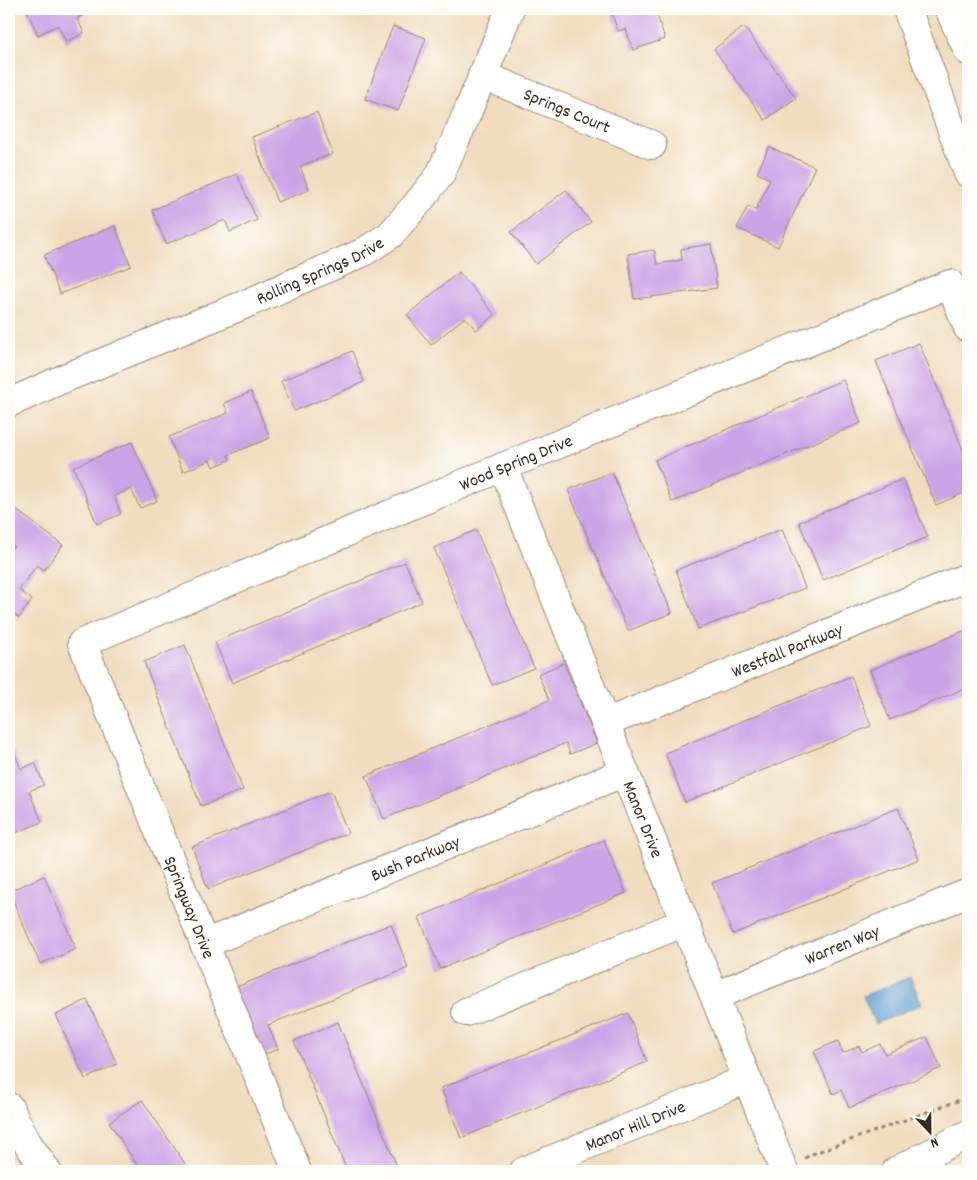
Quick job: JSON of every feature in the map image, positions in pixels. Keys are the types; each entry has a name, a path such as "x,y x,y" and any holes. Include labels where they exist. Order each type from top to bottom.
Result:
{"main road":[{"name":"Rolling Springs Drive","path":"9,403 362,253 390,235 440,175 510,9"},
{"path":"907,9 968,174"},
{"path":"949,9 968,51"},
{"name":"Springs Court","path":"482,75 652,146"},
{"name":"Wood Spring Drive","path":"82,643 503,467 950,284 968,328"},
{"name":"Manor Drive","path":"503,467 784,1171"},
{"name":"Westfall Parkway","path":"605,723 968,577"},
{"name":"Springway Drive","path":"82,643 297,1171"},
{"name":"Bush Parkway","path":"204,944 625,772"},
{"name":"Warren Way","path":"714,996 968,893"},
{"path":"466,1012 685,922"},
{"name":"Manor Hill Drive","path":"524,1171 747,1079"},
{"path":"9,1107 28,1144 47,1171"},
{"path":"896,1171 968,1134"},
{"path":"911,1171 968,1153"}],"path":[{"path":"784,1171 812,1154 968,1097"}],"water":[{"path":"910,977 922,1004 875,1024 863,996"}],"building":[{"path":"26,9 96,9 77,18 84,33 66,42 58,25 38,35"},
{"path":"183,9 200,9 186,15"},
{"path":"610,9 655,9 665,39 633,50 626,29 618,31"},
{"path":"393,26 426,38 398,111 365,99"},
{"path":"744,27 796,98 765,120 714,49"},
{"path":"317,112 333,154 300,166 309,190 277,202 252,137"},
{"path":"769,147 815,167 778,247 737,228 748,206 756,210 770,179 757,173"},
{"path":"237,174 257,220 230,232 225,220 166,244 152,210"},
{"path":"566,190 591,222 536,264 511,232"},
{"path":"115,226 131,266 60,294 44,255"},
{"path":"711,244 717,288 634,299 628,254 654,250 657,264 682,260 681,249"},
{"path":"459,272 495,315 476,330 465,317 431,345 407,315"},
{"path":"919,343 968,462 968,491 936,505 876,361"},
{"path":"352,351 364,382 294,411 281,381"},
{"path":"843,380 861,423 672,502 655,460"},
{"path":"251,392 270,438 228,455 230,460 213,467 210,460 183,472 169,437 228,413 224,403"},
{"path":"132,442 157,501 140,508 131,489 114,496 121,514 97,524 73,467"},
{"path":"612,472 672,613 628,631 568,490"},
{"path":"903,479 928,537 823,580 799,522"},
{"path":"11,506 63,545 44,570 37,565 19,590 32,600 19,618 9,610 9,553 14,546 9,542 9,509"},
{"path":"782,529 805,588 698,629 676,570"},
{"path":"476,530 534,668 492,685 434,548"},
{"path":"405,562 422,602 232,683 215,642"},
{"path":"968,629 968,687 890,720 870,670"},
{"path":"185,645 243,790 201,806 144,662"},
{"path":"564,663 597,743 570,754 566,743 384,819 366,776 549,700 538,674"},
{"path":"851,676 871,726 685,802 665,753"},
{"path":"14,752 21,769 35,763 44,785 29,791 42,822 15,833 9,818 9,754"},
{"path":"331,791 348,833 208,889 192,847"},
{"path":"898,808 919,859 733,934 712,883"},
{"path":"604,840 626,893 440,969 419,917"},
{"path":"44,876 76,949 40,964 9,891"},
{"path":"391,924 408,968 268,1025 278,1049 257,1057 229,990"},
{"path":"87,1000 117,1064 85,1079 56,1015"},
{"path":"628,1013 647,1062 461,1138 441,1088"},
{"path":"338,1022 399,1171 347,1171 294,1041"},
{"path":"927,1037 941,1068 849,1108 841,1090 833,1094 814,1051 838,1041 843,1053 859,1046 862,1052 880,1044 885,1054"},
{"path":"142,1100 186,1165 176,1171 141,1171 109,1122"}]}
